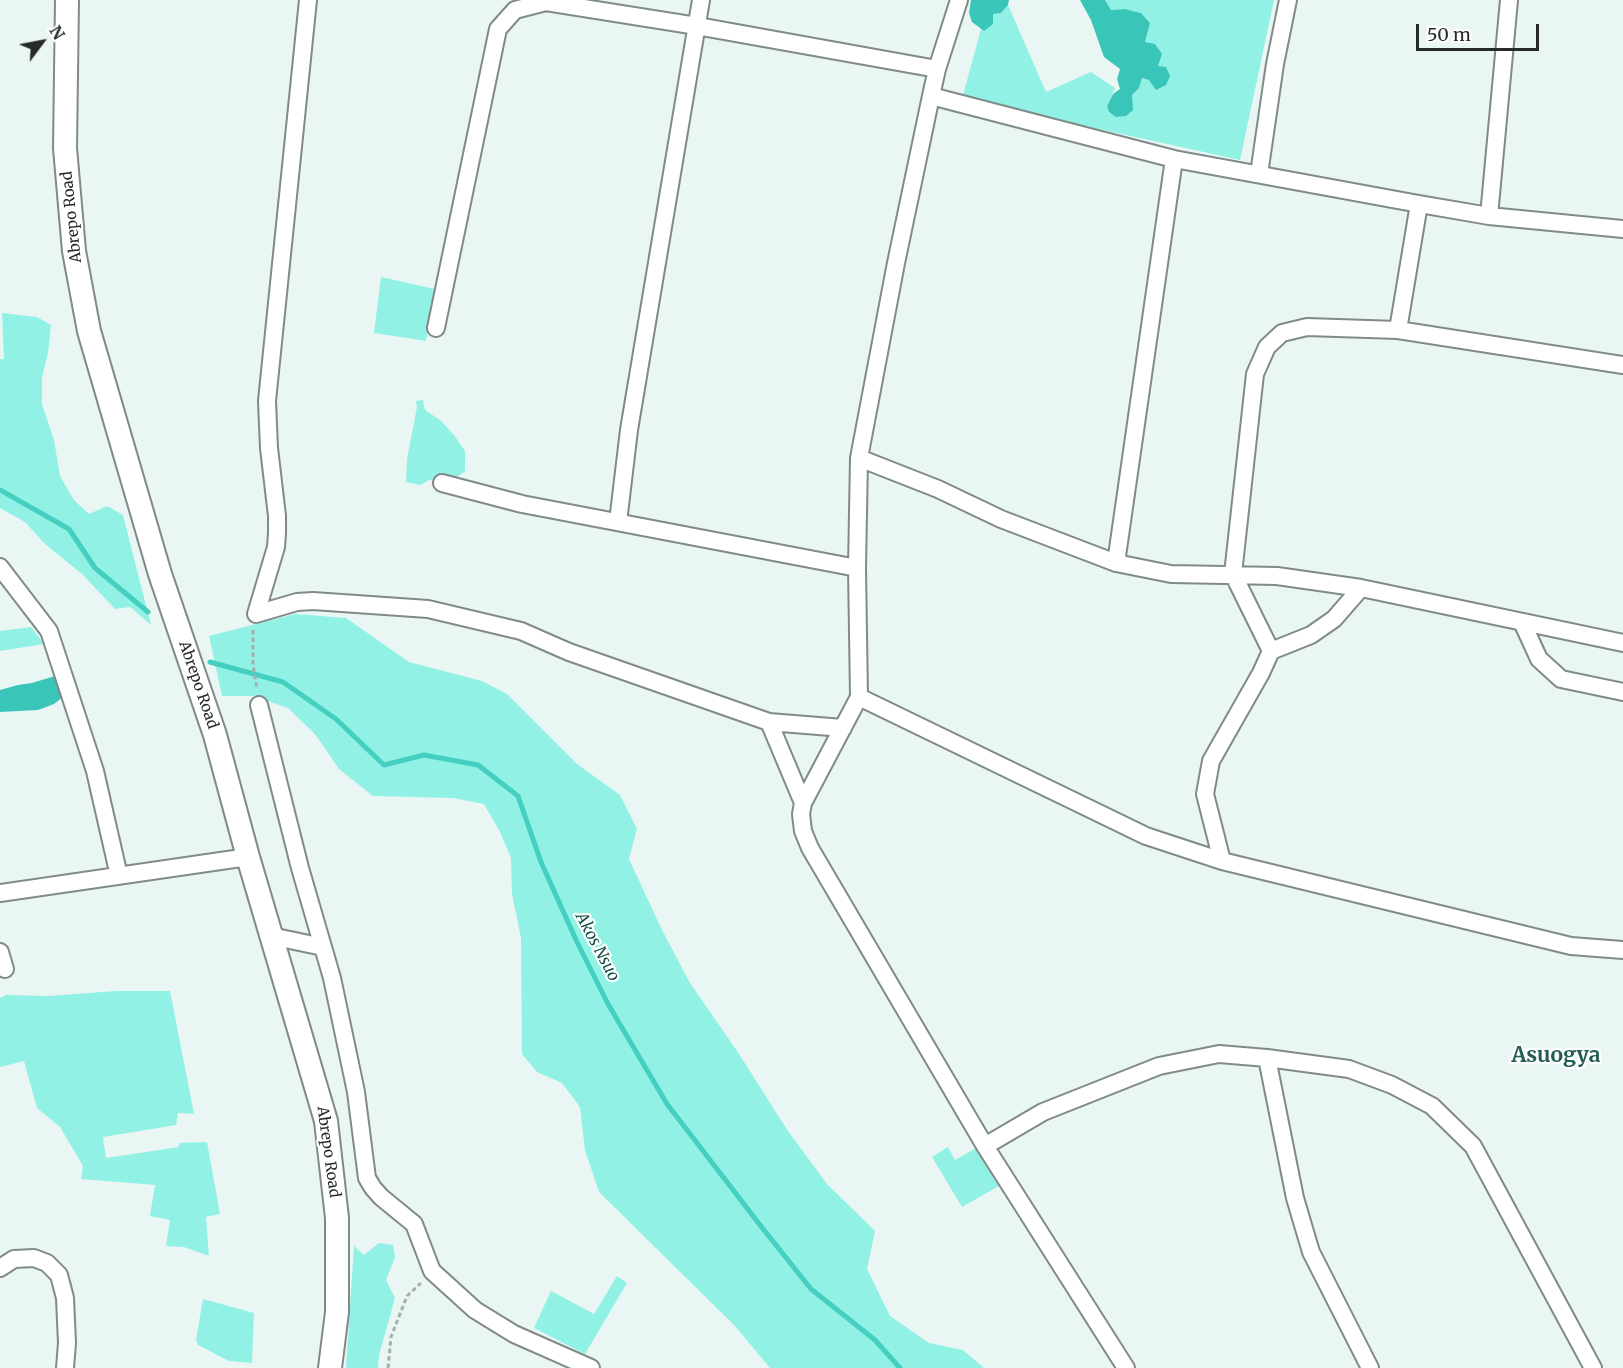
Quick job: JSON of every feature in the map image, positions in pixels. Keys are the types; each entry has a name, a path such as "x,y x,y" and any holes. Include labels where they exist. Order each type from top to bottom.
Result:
{"main road":[{"name":"Abrepo Road","path":"67,0 65,148 74,250 89,331 160,574 215,735 248,858 327,1121 337,1218 336,1312 330,1368"}],"street":[{"path":"256,614 276,547 278,516 269,448 267,401 308,0"},
{"path":"618,522 628,430 701,0"},
{"path":"959,0 931,96 859,458 857,568 860,697 803,803 801,814 803,831 810,848 985,1146 1126,1368"},
{"path":"1258,174 1275,64 1288,0"},
{"path":"1489,216 1509,0"},
{"path":"436,328 498,28 516,10 546,2 697,26 937,69"},
{"path":"931,96 1174,159 1489,216 1623,229"},
{"path":"1116,562 1174,159"},
{"path":"1398,330 1419,204"},
{"path":"1271,651 1233,574 1255,374 1267,347 1282,333 1307,327 1398,330 1623,365"},
{"path":"859,458 938,489 1001,519 1116,562 1171,574 1277,576 1361,588 1623,643"},
{"path":"442,483 522,504 857,568"},
{"path":"0,567 50,630 95,771 119,876"},
{"path":"1222,861 1205,794 1211,761 1271,651 1311,635 1334,619 1361,588"},
{"path":"256,614 297,602 313,601 428,609 521,631 569,652 769,722 843,728"},
{"path":"1522,622 1539,659 1561,679 1623,692"},
{"path":"860,697 1146,836 1222,861 1571,946 1623,950"},
{"path":"259,705 300,868 332,978 356,1092 367,1178 381,1197 414,1224 432,1271 475,1310 514,1334 591,1368"},
{"path":"769,722 803,803"},
{"path":"0,893 248,858"},
{"path":"271,936 323,946"},
{"path":"985,1146 1042,1112 1159,1066 1219,1054 1349,1069 1392,1085 1432,1106 1473,1146 1593,1368"},
{"path":"1268,1058 1295,1198 1311,1252 1370,1368"},
{"path":"0,1268 14,1259 34,1257 47,1263 59,1275 65,1298 67,1343 65,1368"}],"path":[{"path":"256,614 253,628 253,665 259,705"},
{"path":"388,1368 391,1337 407,1296 432,1271"}],"shaded area":[{"path":"971,0 1009,0 1001,13 993,14 993,24 984,31 972,22 969,13"},
{"path":"1080,0 1105,0 1111,10 1125,9 1141,13 1150,23 1145,42 1155,44 1162,54 1158,66 1166,67 1170,76 1166,85 1156,90 1149,80 1142,78 1139,88 1132,95 1133,110 1126,116 1116,117 1109,112 1107,106 1113,94 1120,89 1117,79 1120,69 1104,57 1091,20"},
{"path":"1105,0 1274,0 1240,160 962,99 981,29 984,31 993,14 1001,13 1008,5 1046,92 1091,72 1115,88 1107,106 1109,112 1116,117 1126,116 1132,95 1139,88 1142,78 1149,80 1162,54 1155,45 1145,42 1150,23 1141,13 1125,9 1111,10"},
{"path":"381,277 435,289 426,341 374,333"},
{"path":"2,313 37,317 51,325 48,353 42,377 42,404 54,440 60,476 74,500 89,514 107,506 123,515 151,625 130,607 115,609 82,574 45,544 25,522 0,508 0,359 4,359"},
{"path":"423,400 425,410 440,420 465,451 465,471 456,478 429,480 420,485 406,482 407,459 417,407 416,401"},
{"path":"295,614 346,618 409,662 482,681 507,694 577,764 620,795 637,829 629,859 690,983 788,1131 827,1184 875,1231 867,1269 890,1316 929,1343 963,1350 984,1368 770,1368 735,1326 599,1192 585,1150 580,1107 562,1083 537,1072 522,1054 521,938 512,894 511,858 484,804 453,798 373,796 339,769 315,734 288,708 253,696 222,696 209,636"},
{"path":"31,627 44,644 0,651 0,631"},
{"path":"55,676 64,696 54,704 38,710 0,712 0,690"},
{"path":"116,991 170,991 194,1114 178,1113 176,1125 103,1137 106,1158 179,1147 179,1143 207,1142 220,1214 206,1217 209,1256 184,1247 166,1246 170,1220 150,1216 155,1185 81,1179 83,1166 60,1127 37,1108 24,1061 0,1067 0,998 6,995 48,996"},
{"path":"948,1147 955,1160 976,1148 999,1186 962,1207 932,1157"},
{"path":"379,1243 393,1245 395,1257 386,1280 395,1298 379,1355 378,1368 346,1368 354,1246 364,1255"},
{"path":"617,1276 627,1283 585,1354 534,1328 551,1291 594,1314"},
{"path":"203,1299 254,1313 252,1363 229,1361 198,1345 196,1340"}],"waterway":[{"name":"Akos Nsuo","path":"0,490 69,529 95,568 148,612"},
{"name":"Akos Nsuo","path":"210,662 283,682 336,719 384,765 424,755 478,765 518,796 541,862 577,942 608,1004 667,1104 811,1289 875,1340 900,1368"}],"district":[{"name":"Asuogya","path":"1556,1056"}]}
